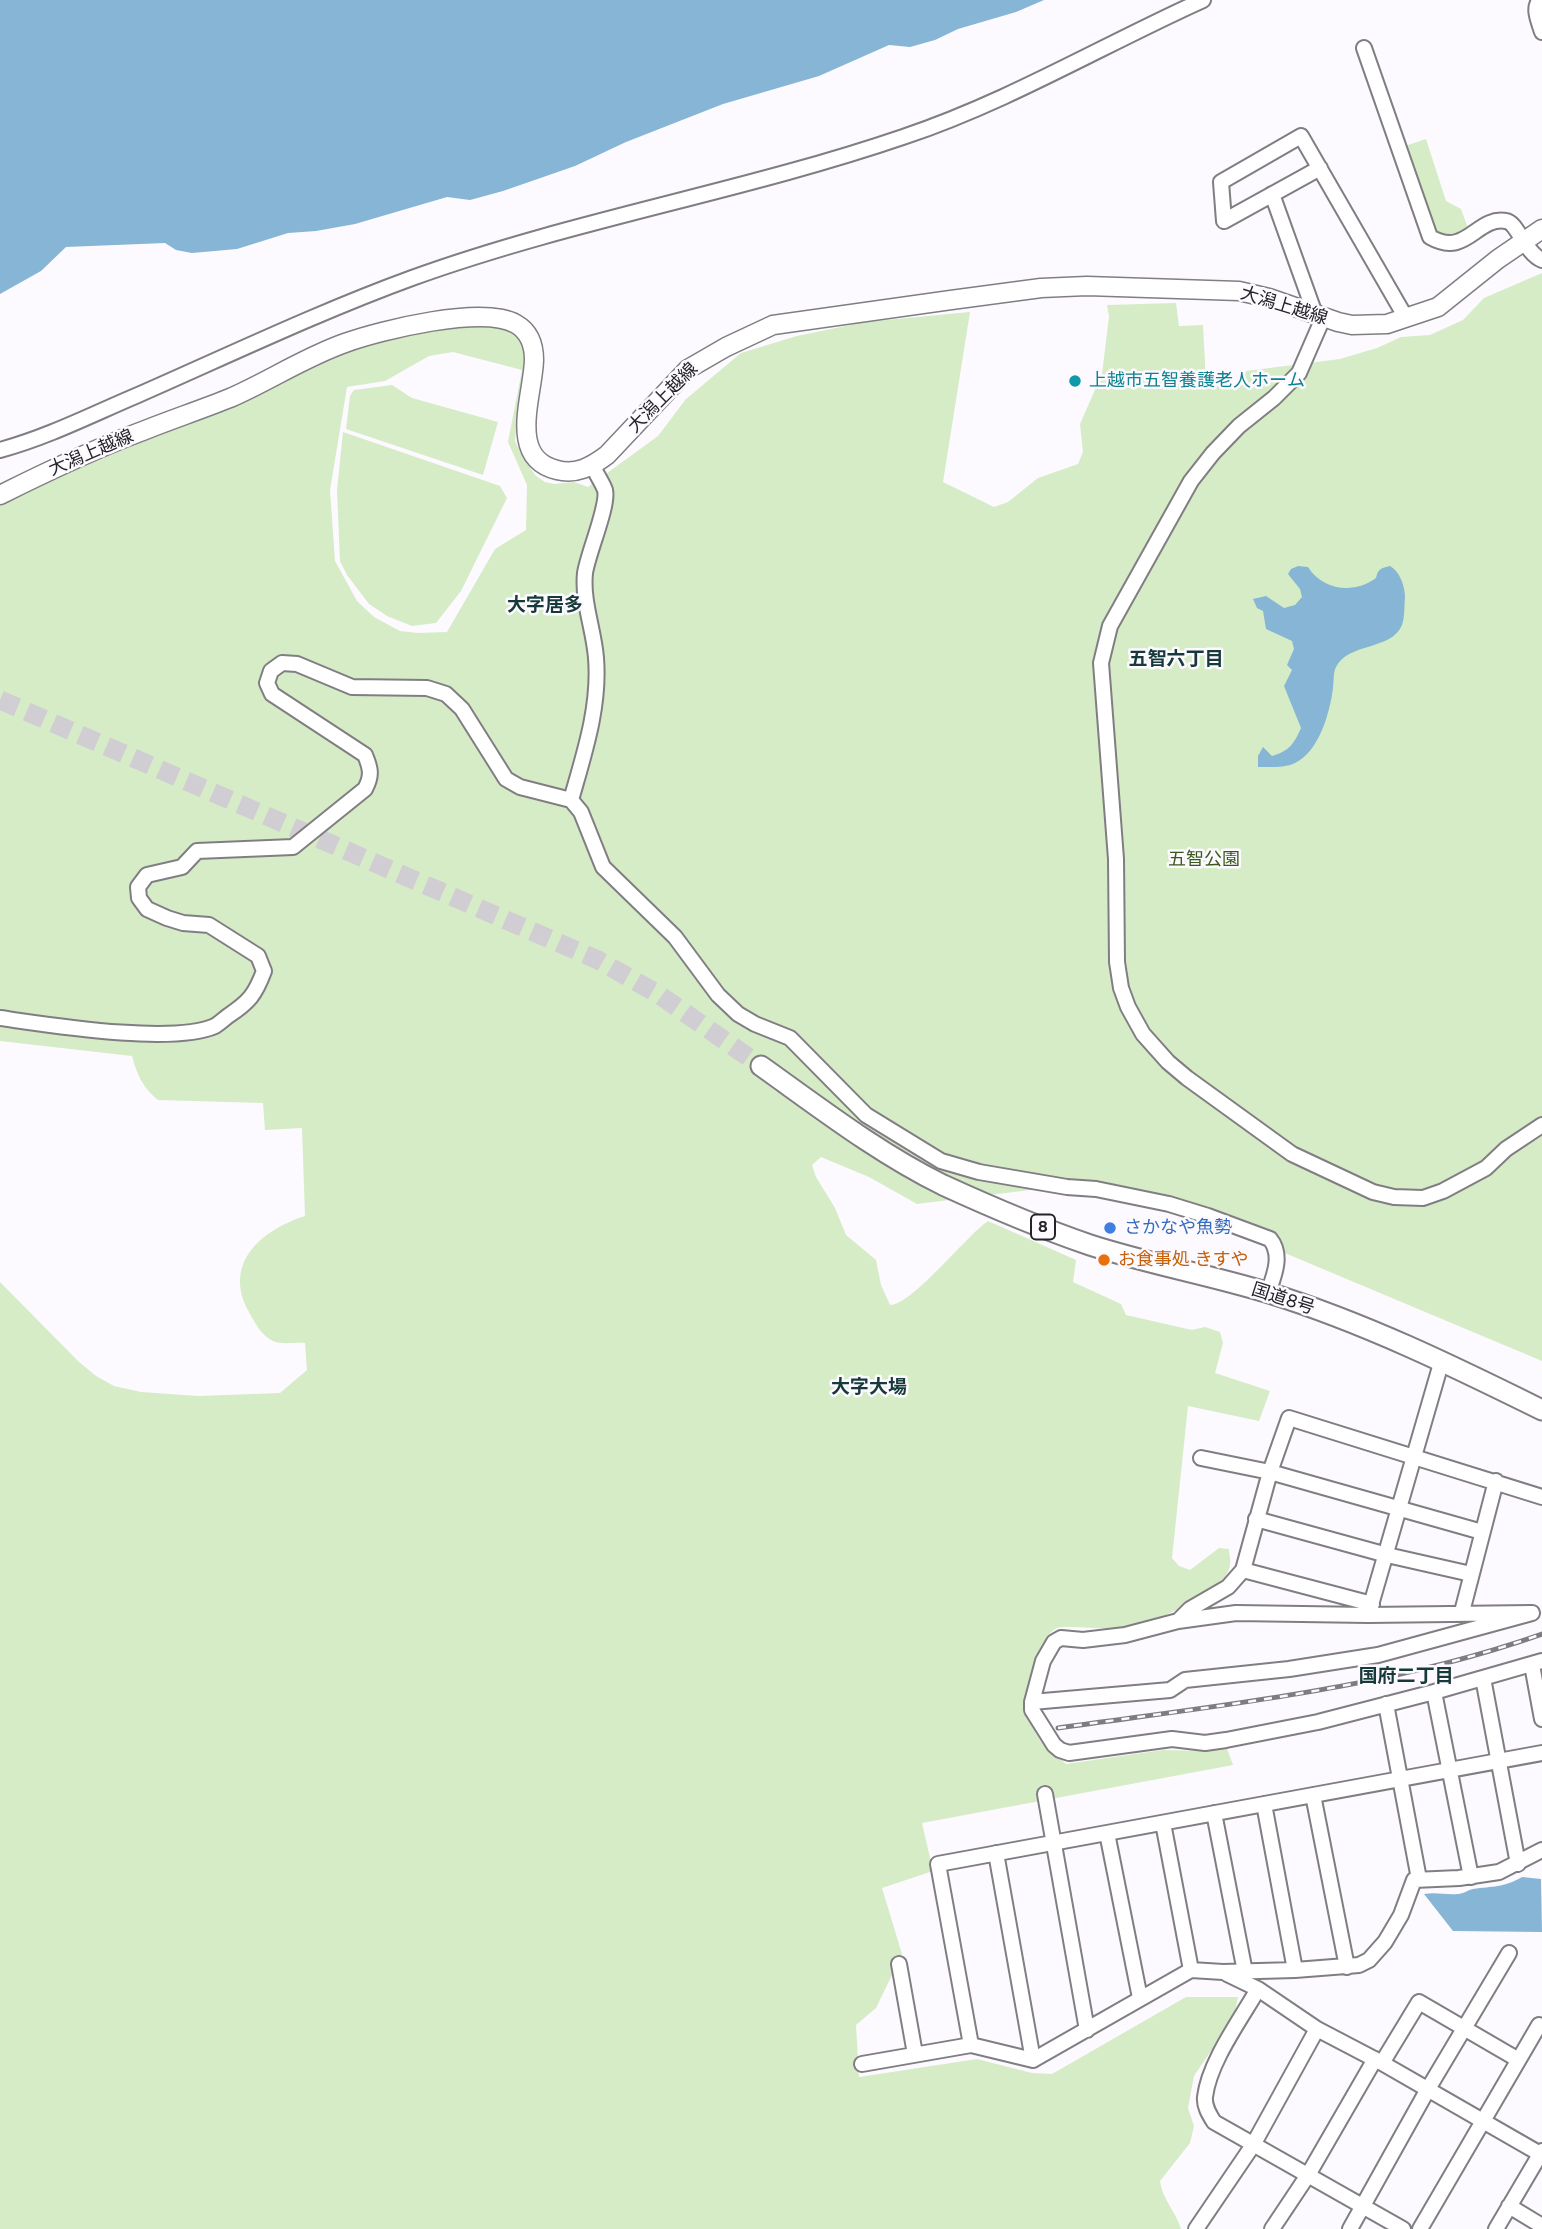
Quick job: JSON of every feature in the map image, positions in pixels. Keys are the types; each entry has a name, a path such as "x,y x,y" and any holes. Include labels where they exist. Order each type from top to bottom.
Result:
{"highway":[{"name":"国道8号","path":"761,1066 863,1138 942,1184 1010,1214 1091,1245 1268,1293 1354,1322 1542,1409"}],"main road":[{"name":"大潟上越線","path":"0,495 87,453 230,398 344,344 402,328 492,316 515,323 526,332 534,350 534,371 526,439 535,459 549,468 570,472 593,466 607,455 688,369 773,325 1015,292 1087,286 1230,290 1269,298 1352,325 1387,324 1438,307 1522,241 1542,229"}],"street":[{"path":"0,450 61,428 322,313 416,276 552,234 786,173 904,137 1026,87 1203,0"},
{"path":"1540,0 1536,9 1542,32"},
{"path":"1364,48 1430,237 1446,244 1455,243 1490,224 1507,221 1513,224 1533,254 1542,260"},
{"path":"1320,168 1224,221 1221,182 1301,136 1320,168 1406,318"},
{"path":"1272,194 1319,316 1299,373 1274,398 1239,426 1191,481 1110,626 1101,663 1116,859 1117,962 1121,988 1143,1034 1186,1078 1292,1154 1373,1192 1394,1197 1423,1198 1443,1191 1486,1168 1506,1149 1542,1125"},
{"path":"571,800 592,723 596,684 596,656 588,621 585,575 606,492 593,466"},
{"path":"0,1018 86,1029 167,1034 196,1032 217,1025 245,1006 264,971 258,956 209,925 183,923 147,909 139,898 138,887 147,875 182,867 197,851 293,847 365,789 370,780 371,768 365,755 272,694 267,683 271,671 282,663 297,664 352,687 427,688 446,694 462,709 506,779 520,787 571,800 585,818 595,852 607,873 675,937 718,995 755,1024 790,1038 866,1115 940,1161 979,1172 1067,1187 1096,1189 1169,1204 1270,1239 1276,1245 1277,1261 1268,1293"},
{"path":"1370,1609 1441,1360"},
{"path":"1178,1621 1190,1609 1228,1587 1243,1570 1270,1472 1289,1418 1542,1497"},
{"path":"1200,1458 1270,1472 1482,1532"},
{"path":"1463,1608 1496,1481"},
{"path":"1256,1519 1387,1555 1471,1574"},
{"path":"1243,1570 1370,1609"},
{"path":"1537,1613 1370,1609 1236,1614 1178,1621 1125,1635 1083,1640 1061,1638 1054,1642 1043,1661 1032,1710 1044,1732 1060,1750 1069,1753 1172,1739 1205,1743 1318,1722 1537,1663 1542,1718"},
{"path":"1032,1702 1170,1690 1185,1680 1289,1670 1378,1655 1537,1613"},
{"path":"1483,1678 1518,1864"},
{"path":"1434,1692 1471,1877"},
{"path":"1386,1703 1419,1879"},
{"path":"971,2045 938,1864 1542,1753"},
{"path":"1045,1794 1087,2030"},
{"path":"1313,1795 1347,1966"},
{"path":"1264,1804 1295,1970"},
{"path":"1214,1813 1245,1972"},
{"path":"1163,1823 1191,1970"},
{"path":"1107,1833 1140,1998"},
{"path":"862,2064 971,2045 1033,2060 1191,1970 1245,1972 1359,1965 1377,1952 1401,1915 1411,1884 1419,1879 1471,1877 1499,1872 1542,1850"},
{"path":"996,1853 1033,2060"},
{"path":"1350,2229 1427,2089 1509,1953"},
{"path":"899,1964 915,2054"},
{"path":"1223,1972 1258,1989 1317,2029 1541,2153 1496,2229"},
{"path":"1258,1989 1214,2067 1205,2097 1206,2106 1214,2122 1403,2229"},
{"path":"1272,2229 1378,2061 1419,2002 1517,2059"},
{"path":"1420,2229 1517,2059 1539,2025 1542,2026"},
{"path":"1196,2229 1252,2145 1317,2029"},
{"path":"1508,2206 1542,2226"}],"green space":[{"path":"1426,139 1446,201 1461,209 1469,231 1460,236 1443,238 1430,228 1402,147"},
{"name":"五智公園","path":"1542,273 1542,1361 1261,1243 1158,1206 1107,1195 1038,1189 917,1204 869,1177 821,1157 812,1165 846,1235 876,1260 881,1285 890,1305 900,1302 925,1283 988,1221 1076,1260 1073,1282 1121,1304 1126,1315 1192,1330 1205,1327 1220,1332 1223,1343 1215,1373 1270,1391 1259,1421 1188,1406 1172,1558 1179,1566 1190,1570 1219,1548 1229,1549 1230,1565 1225,1576 1201,1597 1134,1626 1057,1628 1044,1641 1039,1653 1023,1711 1041,1742 1066,1764 1163,1750 1205,1751 1226,1746 1233,1765 922,1823 933,1871 882,1888 902,1954 876,2008 856,2025 859,2077 977,2059 1032,2073 1052,2074 1186,1997 1238,1997 1234,2017 1194,2076 1188,2108 1194,2126 1190,2143 1160,2181 1163,2194 1181,2229 0,2229 0,1282 79,1362 114,1386 141,1392 198,1396 280,1393 307,1370 305,1343 276,1342 265,1335 249,1312 242,1295 240,1279 243,1264 250,1251 261,1240 274,1230 305,1216 302,1128 265,1130 263,1103 158,1100 141,1081 132,1056 0,1041 0,505 69,472 252,397 339,353 410,334 481,322 515,331 527,351 525,388 515,441 523,458 536,476 545,482 574,482 588,487 658,436 686,399 741,353 797,336 865,322 970,312 943,482 994,507 1008,502 1038,478 1078,464 1083,452 1080,424 1102,374 1109,317 1107,305 1176,303 1179,326 1203,325 1206,381 1242,385 1246,371 1340,359 1377,348 1401,337 1430,335 1463,320 1484,298","holes":["453,352 522,370 508,442 527,485 526,530 495,549 447,632 400,631 374,617 357,601 335,561 330,490 347,387 385,381 429,356"]},
{"path":"392,385 412,398 498,422 483,475 346,429 350,396 354,390"},
{"path":"343,432 500,486 507,498 461,591 436,623 412,626 387,616 369,604 340,561 337,490"}],"water":[{"path":"0,0 1044,0 1016,12 958,29 935,40 910,47 889,45 819,76 723,104 626,142 575,166 503,191 470,200 447,197 355,224 288,233 237,249 192,253 176,250 165,243 66,247 41,271 0,294"},
{"path":"1298,566 1308,567 1314,575 1331,585 1349,588 1368,583 1376,578 1380,569 1390,566 1399,576 1404,589 1403,622 1397,633 1389,639 1350,654 1336,667 1326,719 1317,741 1303,758 1287,766 1258,767 1258,756 1263,747 1272,756 1283,752 1293,743 1301,728 1284,686 1292,670 1287,665 1294,649 1292,641 1266,629 1263,611 1257,608 1253,599 1266,596 1284,608 1295,605 1302,597 1300,589 1288,574"},
{"path":"1522,1877 1541,1879 1542,1932 1453,1931 1424,1894 1460,1894 1473,1889 1503,1885"}],"tunnel":[{"path":"0,700 598,960 658,994 761,1066"}],"railway":[{"path":"1058,1728 1242,1703 1363,1682 1483,1653 1542,1634"}],"place":[{"name":"上越市五智養護老人ホーム","path":"1075,381"},
{"name":"さかなや魚勢","path":"1110,1228"},
{"name":"お食事処 きすや","path":"1104,1260"}],"district":[{"name":"大字居多","path":"545,605"},
{"name":"五智六丁目","path":"1176,659"},
{"name":"大字大場","path":"869,1387"},
{"name":"国府二丁目","path":"1406,1676"}]}
